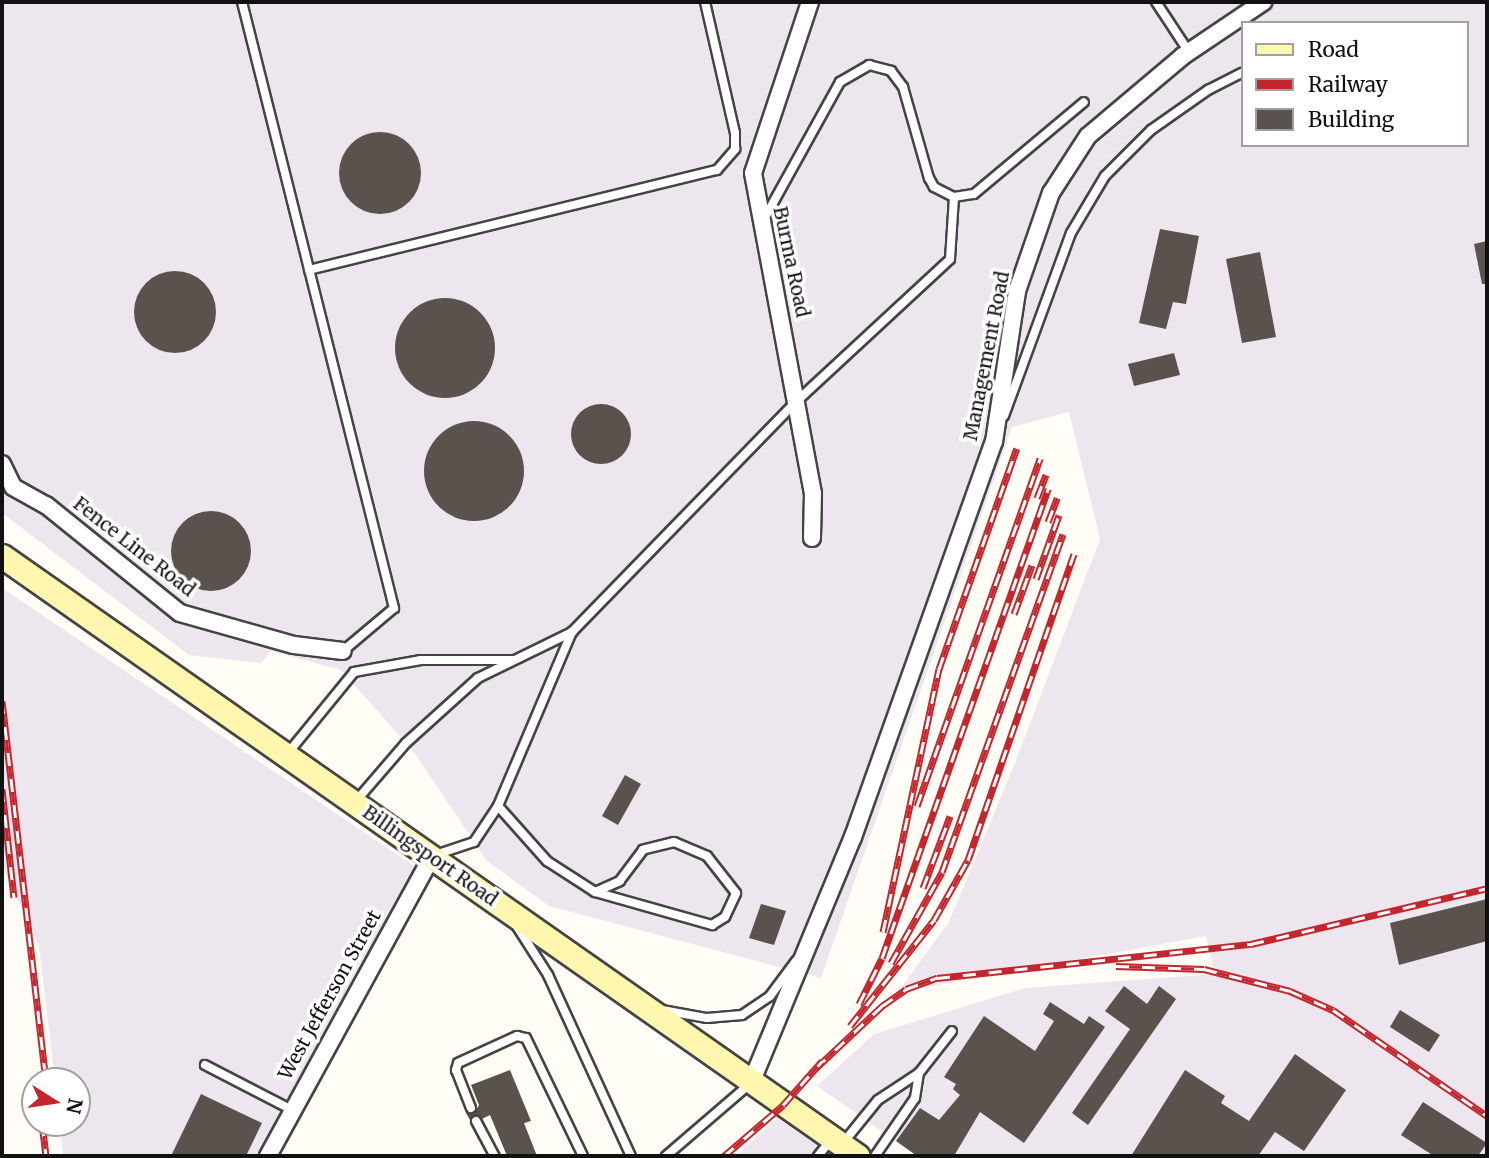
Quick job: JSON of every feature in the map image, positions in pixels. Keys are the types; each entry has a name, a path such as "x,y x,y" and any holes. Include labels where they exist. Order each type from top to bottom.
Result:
{"street":[{"name":"Burma Road","path":"810,2 753,173 798,400 813,493 812,538"},
{"name":"Management Road","path":"751,1083 853,837 994,442 1017,291 1051,193 1088,136 1189,52 1263,2"},
{"name":"Fence Line Road","path":"2,464 13,487 46,505 180,613 294,645 343,651"},
{"name":"Billingsport Road","path":"2,556 432,856 751,1083 837,1149"},
{"name":"West Jefferson Street","path":"268,1156 432,856"}],"lane":[{"path":"242,2 394,608 343,651"},
{"path":"309,270 717,170 735,149 736,133 705,2"},
{"path":"1156,2 1189,52"},
{"path":"762,224 840,82 869,65 891,71 903,87 929,178 934,187 954,197 974,194 1084,102"},
{"path":"994,442 1071,233 1100,184 1151,130 1208,90 1240,75"},
{"path":"354,803 406,743 478,678 572,632 798,400 950,259 954,197"},
{"path":"432,856 474,842 498,806 572,632"},
{"path":"285,756 354,672 421,660 515,660"},
{"path":"498,806 547,861 595,892 712,925 725,917 736,893 707,856 674,842 643,850 620,881 595,892"},
{"path":"501,906 548,975 631,1156"},
{"path":"645,1008 707,1018 742,1015 770,996 808,944"},
{"path":"837,1149 878,1100 919,1073 952,1031"},
{"path":"471,1108 456,1070 458,1063 517,1036 526,1038 583,1156"},
{"path":"205,1065 292,1110"},
{"path":"875,1156 915,1098 919,1073"},
{"path":"666,1156 751,1083"},
{"path":"476,1121 495,1156"}],"shaded area":[{"path":"2,2 1487,2 1487,1156 917,1156 817,1086 874,1034 1025,988 1215,974 1206,936 898,992 949,922 1015,763 1100,539 1069,412 1012,427 821,978 549,906 487,861 414,752 341,670 271,651 261,663 189,655 2,513"},
{"path":"2,588 426,874 273,1156 63,1156 61,1137 91,1137 91,1067 53,1067 39,946 2,866"},
{"path":"777,1118 833,1156 736,1156"}],"building":[{"path":"380,132 396,136 409,144 417,157 421,173 417,189 409,202 396,210 380,214 364,210 351,202 343,189 339,173 343,157 351,144 364,136"},
{"path":"1160,229 1199,236 1186,304 1173,302 1166,329 1139,323"},
{"path":"1487,241 1487,284 1482,284 1474,244"},
{"path":"1260,252 1276,337 1242,343 1226,259"},
{"path":"175,271 191,274 204,283 213,296 216,312 213,328 204,341 191,350 175,353 159,350 146,341 137,328 134,312 137,296 146,283 159,274"},
{"path":"445,298 473,306 487,320 495,348 487,376 473,390 445,398 417,390 403,376 395,348 403,320 417,306"},
{"path":"1174,353 1180,375 1134,386 1128,364"},
{"path":"601,404 618,409 626,417 631,434 626,451 618,459 601,464 584,459 576,451 571,434 576,417 584,409"},
{"path":"474,421 493,425 509,436 520,452 524,471 520,490 509,506 493,517 474,521 455,517 439,506 428,490 424,471 428,452 439,436 455,425"},
{"path":"203,511 219,511 240,522 251,543 251,559 240,580 219,591 203,591 189,585 177,573 171,559 171,543 177,529 189,517"},
{"path":"625,775 641,784 618,825 602,816"},
{"path":"1487,899 1487,941 1399,965 1390,923"},
{"path":"761,904 786,911 774,945 749,938"},
{"path":"1124,986 1147,1004 1159,986 1176,999 1088,1125 1072,1113 1130,1029 1105,1011"},
{"path":"1050,1002 1084,1024 1089,1016 1105,1027 1024,1143 980,1112 954,1156 917,1156 896,1141 920,1108 939,1120 960,1095 953,1089 956,1084 944,1077 984,1016 1035,1051 1054,1021 1043,1014"},
{"path":"1400,1010 1440,1035 1429,1052 1390,1027"},
{"path":"1295,1054 1346,1090 1304,1151 1275,1132 1258,1156 1131,1156 1185,1070 1225,1096 1221,1103 1249,1121"},
{"path":"510,1070 531,1121 524,1123 537,1156 507,1156 490,1115 482,1119 475,1115 470,1120 466,1113 474,1114 479,1105 471,1085"},
{"path":"201,1094 262,1123 246,1156 171,1156"},
{"path":"1423,1102 1487,1143 1478,1156 1434,1156 1401,1135"}],"railway":[{"path":"883,932 939,669 1017,448"},
{"path":"917,806 1040,458"},
{"path":"1037,498 1046,475"},
{"path":"859,1004 882,958 1048,489"},
{"path":"1048,522 1057,498"},
{"path":"1036,579 1059,515"},
{"path":"891,963 942,872 1063,534"},
{"path":"850,1026 934,920 968,860 1074,554"},
{"path":"1014,614 1032,565"},
{"path":"2,701 44,1067"},
{"path":"2,789 14,897"},
{"path":"923,888 950,816"},
{"path":"816,1068 882,1006 906,989 937,978 1251,944 1487,888"},
{"path":"1116,966 1204,969 1290,991 1333,1010 1487,1116"},
{"path":"724,1156 783,1105 822,1061"},
{"path":"44,1137 46,1156"}]}
